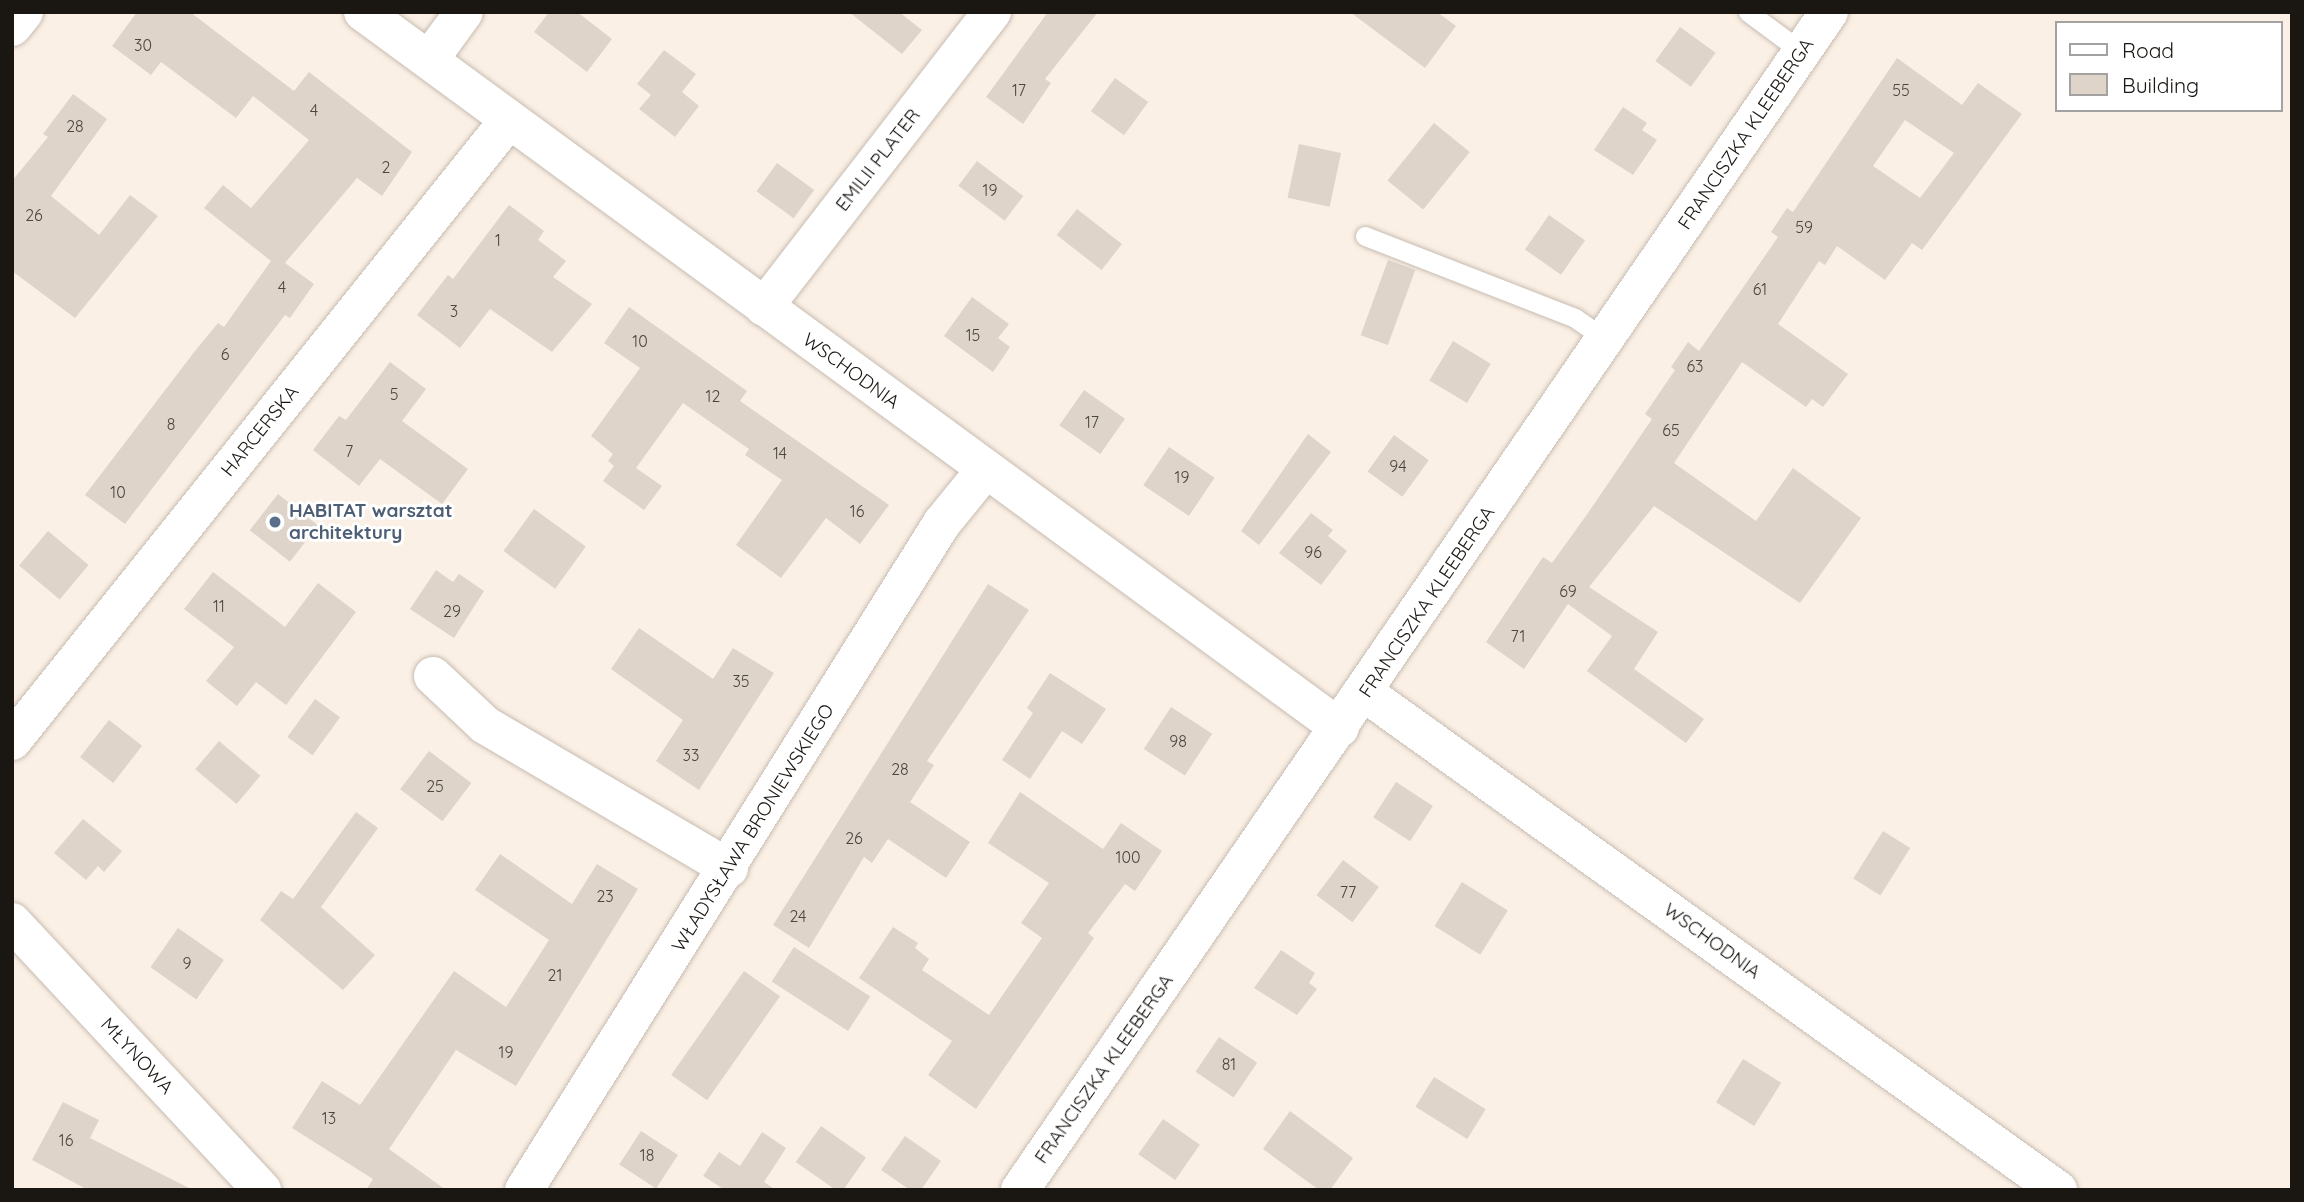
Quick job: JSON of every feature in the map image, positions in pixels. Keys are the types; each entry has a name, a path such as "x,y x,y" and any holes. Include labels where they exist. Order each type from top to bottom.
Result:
{"street":[{"path":"12,27 24,12"},
{"name":"WSCHODNIA","path":"363,12 508,121 1340,728"},
{"path":"429,60 464,12"},
{"name":"EMILII PLATER","path":"764,307 992,12"},
{"name":"FRANCISZKA KLEEBERGA","path":"1020,1190 1366,693 1829,12"},
{"name":"HARCERSKA","path":"12,741 508,121"},
{"name":"WŁADYSŁAWA BRONIEWSKIEGO","path":"524,1190 729,868 942,523 985,470"},
{"path":"433,676 485,725 729,868"},
{"name":"WSCHODNIA","path":"1366,693 2058,1190"},
{"name":"MŁYNOWA","path":"12,922 262,1190"}],"lane":[{"path":"1748,12 1802,52"},
{"path":"1365,236 1575,318 1606,340"}],"building":[{"path":"137,12 190,12 294,91 309,72 412,152 382,196 357,178 285,263 314,284 290,318 285,315 125,524 85,495 218,323 224,327 271,261 204,208 223,185 251,208 309,140 253,96 236,118 161,62 151,75 112,46"},
{"path":"549,12 577,12 612,39 587,72 534,32"},
{"path":"849,12 899,12 922,30 902,54"},
{"path":"1048,12 1098,12 1045,79 1051,83 1023,124 986,97"},
{"path":"1350,12 1437,12 1456,26 1425,68"},
{"path":"1680,27 1716,53 1691,87 1655,61"},
{"path":"664,50 696,74 682,92 699,106 675,137 639,109 651,95 637,84"},
{"path":"1897,58 1962,105 1978,83 2022,114 1922,250 1912,243 1885,280 1837,246 1825,265 1819,261 1778,324 1848,374 1823,407 1812,399 1806,407 1742,362 1674,463 1756,521 1793,468 1861,518 1800,603 1654,506 1589,587 1658,632 1634,669 1704,719 1686,743 1587,671 1612,636 1568,604 1524,669 1486,642 1543,557 1552,563 1652,419 1645,414 1675,370 1671,367 1688,342 1699,351 1778,237 1771,232 1787,208 1793,212","holes":["1905,120 1954,153 1920,198 1873,166"]},
{"path":"1115,78 1148,102 1124,135 1091,111"},
{"path":"73,94 107,119 51,196 99,235 130,195 158,216 75,318 12,271 12,181 48,137 43,134"},
{"path":"1623,107 1647,123 1642,130 1657,140 1633,175 1594,150"},
{"path":"1434,123 1470,152 1423,209 1387,181"},
{"path":"1299,144 1341,153 1330,207 1288,198"},
{"path":"977,161 1023,196 1005,221 958,186"},
{"path":"777,163 814,190 794,218 756,191"},
{"path":"509,205 544,231 538,240 566,261 553,277 592,304 552,352 490,309 460,348 417,315 448,275 453,279"},
{"path":"1077,209 1122,244 1102,270 1057,235"},
{"path":"1549,215 1585,240 1561,275 1525,249"},
{"path":"1388,260 1415,270 1388,345 1361,335"},
{"path":"972,297 1009,324 998,338 1010,347 993,372 944,336"},
{"path":"629,307 747,391 740,401 889,505 860,544 826,518 781,578 736,545 782,480 745,455 749,449 683,403 636,468 662,486 644,510 603,481 614,466 608,461 613,454 591,436 640,368 604,343"},
{"path":"1453,341 1491,364 1467,403 1429,380"},
{"path":"390,362 426,389 402,421 468,469 442,504 380,459 359,486 313,450 339,416 346,420"},
{"path":"1084,390 1125,419 1100,454 1059,425"},
{"path":"1308,434 1331,452 1259,545 1241,531"},
{"path":"1394,435 1429,460 1402,497 1368,471"},
{"path":"1169,447 1215,478 1189,516 1143,485"},
{"path":"278,494 318,525 290,562 250,530"},
{"path":"534,509 586,547 555,589 503,551"},
{"path":"1311,513 1333,530 1328,536 1347,551 1321,585 1279,553"},
{"path":"48,531 89,565 60,600 19,565"},
{"path":"436,570 453,582 459,574 484,591 454,638 410,609"},
{"path":"213,572 285,627 318,583 356,612 286,705 256,682 237,706 206,681 234,647 184,609"},
{"path":"988,584 1029,610 927,761 934,765 910,802 970,842 946,878 888,839 872,863 864,857 809,948 773,925"},
{"path":"639,628 713,679 733,648 774,673 699,790 656,761 683,720 611,669"},
{"path":"1050,673 1106,709 1082,744 1062,731 1030,779 1002,760 1033,713 1027,708"},
{"path":"315,699 340,717 312,755 287,737"},
{"path":"1171,707 1212,734 1185,776 1144,749"},
{"path":"109,720 142,746 113,783 80,757"},
{"path":"219,741 260,776 237,804 195,769"},
{"path":"429,751 471,783 442,821 400,789"},
{"path":"1396,782 1433,806 1410,841 1373,817"},
{"path":"1020,792 1103,849 1121,823 1162,851 1135,891 1125,884 1088,933 1094,938 976,1109 928,1075 952,1041 859,978 893,927 918,943 915,948 929,959 922,970 989,1015 1042,938 1021,923 1049,883 988,843"},
{"path":"356,812 378,828 321,907 375,955 343,990 260,920 281,891 293,899"},
{"path":"83,819 122,851 104,872 98,866 86,880 54,853"},
{"path":"1883,831 1910,848 1880,895 1853,878"},
{"path":"500,854 572,904 597,864 638,889 516,1086 456,1050 389,1149 446,1190 366,1190 373,1179 292,1128 322,1081 360,1105 454,971 506,1007 549,940 475,890"},
{"path":"1343,860 1379,887 1352,922 1317,895"},
{"path":"1462,882 1508,911 1480,955 1434,926"},
{"path":"178,928 224,960 196,999 150,967"},
{"path":"794,947 870,997 848,1031 772,981"},
{"path":"1281,950 1315,973 1309,983 1317,989 1297,1015 1254,988"},
{"path":"744,971 780,996 707,1100 671,1075"},
{"path":"1219,1037 1257,1063 1234,1098 1196,1072"},
{"path":"1743,1059 1781,1083 1754,1126 1716,1102"},
{"path":"1434,1077 1486,1109 1467,1139 1415,1107"},
{"path":"63,1102 99,1120 90,1138 193,1190 88,1190 32,1160"},
{"path":"1290,1111 1353,1158 1330,1190 1319,1190 1263,1149"},
{"path":"1163,1119 1200,1145 1175,1180 1138,1154"},
{"path":"821,1126 866,1158 843,1190 836,1190 796,1162"},
{"path":"641,1131 678,1155 656,1189 619,1165"},
{"path":"762,1132 786,1148 764,1182 776,1190 725,1190 703,1176 719,1152 740,1166"},
{"path":"905,1136 941,1161 921,1190 910,1190 881,1170"}],"place":[{"name":"HABITAT warsztat architektury","path":"275,522"}]}
